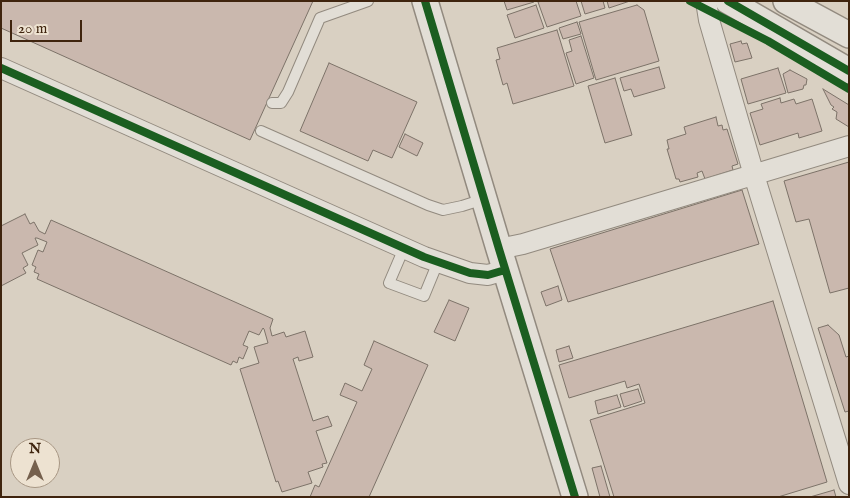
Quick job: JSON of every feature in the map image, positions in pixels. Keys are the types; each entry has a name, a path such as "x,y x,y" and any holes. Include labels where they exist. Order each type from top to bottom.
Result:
{"street":[{"path":"425,1 575,497"},
{"path":"706,1 709,20 754,175 844,451 849,484"},
{"path":"728,1 849,71"},
{"path":"786,1 849,35"},
{"path":"1,68 404,248 470,273 488,275 502,259 523,244 849,146"}],"lane":[{"path":"272,103 281,103 288,92 320,18 368,1"},
{"path":"261,131 443,210 484,199"},
{"path":"404,248 389,283 424,296 438,262"}],"building":[{"path":"1,1 313,1 250,140 1,28"},
{"path":"504,1 534,1 534,2 507,10"},
{"path":"576,1 581,16 547,27 538,2"},
{"path":"581,1 603,1 605,8 585,14"},
{"path":"607,1 630,1 609,8"},
{"path":"536,5 544,28 515,38 507,15"},
{"path":"637,5 644,10 659,61 596,80 579,22"},
{"path":"577,22 581,34 563,39 559,28"},
{"path":"557,30 574,86 513,104 507,83 503,85 496,60 500,59 497,48"},
{"path":"581,36 594,78 576,84 566,53 572,51 569,40"},
{"path":"741,41 742,44 747,43 752,58 735,62 730,44"},
{"path":"329,63 417,102 392,158 373,150 368,161 300,131"},
{"path":"659,67 665,88 634,97 631,89 624,91 620,78"},
{"path":"778,68 786,93 748,104 741,79"},
{"path":"790,70 807,79 803,89 788,93 783,74"},
{"path":"615,78 632,135 605,143 588,86"},
{"path":"823,89 849,105 849,127 836,119 837,112 832,109 834,107 831,105"},
{"path":"780,98 781,103 794,99 796,104 812,99 822,131 799,138 798,133 760,145 750,113 763,109 761,104"},
{"path":"716,117 718,126 722,125 723,130 727,129 738,164 732,166 733,170 705,179 702,171 697,173 698,177 680,182 679,179 676,179 667,149 669,149 667,140 686,134 684,127"},
{"path":"405,134 423,143 417,156 399,147"},
{"path":"849,162 849,288 830,293 809,219 796,222 784,181"},
{"path":"742,190 759,244 568,302 550,249"},
{"path":"25,214 30,224 34,222 39,231 45,234 51,220 273,319 270,328 272,336 284,332 286,337 305,331 313,357 299,361 298,357 293,359 313,421 328,416 332,426 316,431 327,463 322,464 323,467 308,472 312,483 282,492 278,481 276,482 240,369 259,363 254,347 268,343 263,328 259,335 249,331 243,345 248,347 243,359 239,357 237,363 233,361 231,365 37,279 39,274 34,272 36,267 32,265 38,250 43,252 47,242 37,238 35,238 38,245 22,253 28,265 23,268 26,273 1,286 1,226"},
{"path":"558,286 562,300 546,306 541,292"},
{"path":"449,300 469,308 455,341 434,332"},
{"path":"773,301 827,482 778,497 614,497 590,420 645,403 639,384 627,388 625,381 569,398 559,365"},
{"path":"828,325 839,335 846,357 849,356 849,411 845,412 818,328"},
{"path":"374,341 428,365 369,497 310,497 315,485 319,487 357,402 340,395 345,383 362,391 372,369 364,365"},
{"path":"569,346 573,358 559,362 556,350"},
{"path":"638,389 642,401 624,407 620,394"},
{"path":"617,395 621,407 598,414 595,401"},
{"path":"601,466 610,497 600,497 592,468"},
{"path":"834,490 836,497 810,497"}],"cycle path":[{"path":"425,1 575,497"},
{"path":"690,1 768,41 849,89"},
{"path":"728,1 849,71"},
{"path":"1,68 424,257 470,273 488,275 505,270"}]}
